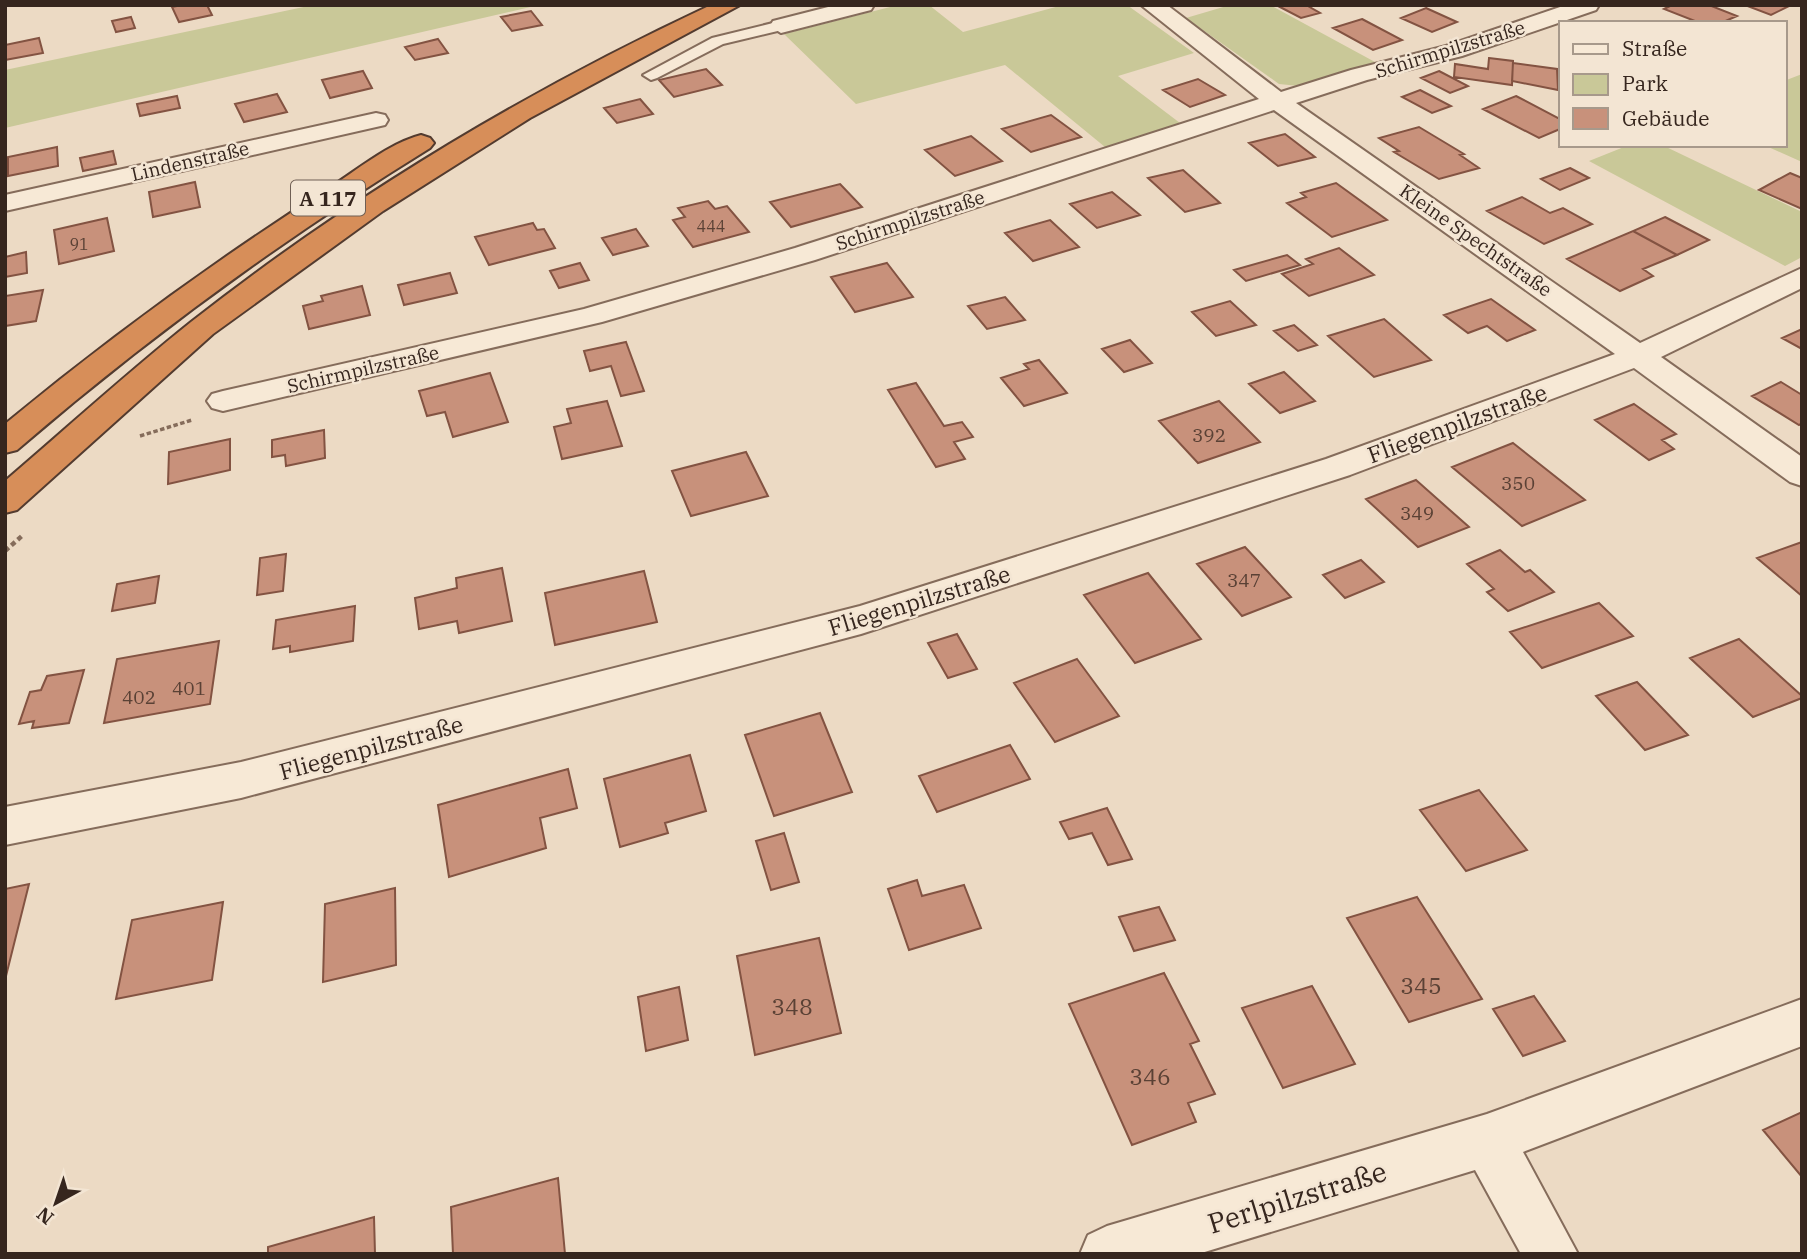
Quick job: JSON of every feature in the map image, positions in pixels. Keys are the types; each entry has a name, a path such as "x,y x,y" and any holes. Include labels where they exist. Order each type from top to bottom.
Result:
{"highway":[{"name":"A 117","path":"5,442 187,296 320,203 606,40 683,5"},
{"name":"A 117","path":"5,502 165,358 277,272 413,177 533,103 631,51 729,5"}],"street":[{"path":"781,26 863,5"},
{"name":"Kleine Spechtstraße","path":"1152,5 1194,34 1280,103 1640,355 1802,474"},
{"name":"Schirmpilzstraße","path":"223,401 591,316 805,254 1280,103 1359,75 1454,51 1588,5"},
{"name":"Lindenstraße","path":"5,203 376,120"},
{"name":"Fliegenpilzstraße","path":"5,826 242,780 861,620 1338,467 1640,355 1802,277"},
{"name":"Perlpilzstraße","path":"1107,1254 1487,1140 1802,1023"},
{"path":"1487,1140 1550,1254"}],"lane":[{"path":"652,75 718,41 781,26"}],"path":[{"path":"136,437 197,419 223,401"}],"green space":[{"path":"313,5 539,5 5,128 5,70"},
{"path":"898,5 929,5 963,32 1063,5 1127,5 1194,53 1118,76 1180,123 1105,147 1005,65 856,104 784,34"},
{"path":"1230,5 1270,5 1375,62 1299,86 1279,84 1186,18"},
{"path":"1802,74 1802,162 1768,147 1786,147 1786,80"},
{"path":"1624,147 1666,147 1802,212 1802,257 1785,266 1589,161"}],"building":[{"path":"207,5 212,15 179,22 172,7"},
{"path":"1306,5 1320,13 1301,18 1280,7"},
{"path":"1672,5 1709,5 1737,16 1726,21 1695,21 1664,9"},
{"path":"1745,5 1791,5 1771,15"},
{"path":"1426,8 1457,22 1432,32 1401,18"},
{"path":"531,11 542,25 512,31 501,17"},
{"path":"131,17 135,28 116,32 112,21"},
{"path":"1362,19 1402,40 1373,50 1333,28"},
{"path":"39,38 43,53 5,60 5,45"},
{"path":"438,39 448,53 415,60 405,47"},
{"path":"1489,58 1513,61 1512,85 1454,77 1455,64 1488,69"},
{"path":"1513,63 1557,69 1558,90 1512,81"},
{"path":"706,69 722,85 674,97 659,80"},
{"path":"363,71 372,88 330,98 322,80"},
{"path":"1439,71 1468,86 1450,93 1421,78"},
{"path":"1198,79 1225,95 1190,107 1163,90"},
{"path":"1420,90 1451,106 1432,113 1402,97"},
{"path":"277,94 287,112 244,122 235,104"},
{"path":"177,96 180,108 140,116 137,104"},
{"path":"1516,96 1559,118 1559,129 1539,138 1483,109"},
{"path":"640,99 653,114 617,123 604,108"},
{"path":"1051,115 1081,137 1031,152 1002,129"},
{"path":"1419,127 1464,154 1460,155 1479,168 1439,179 1394,152 1399,151 1379,138"},
{"path":"1285,134 1315,157 1278,166 1249,143"},
{"path":"971,136 1002,161 955,176 925,150"},
{"path":"57,147 58,166 8,176 8,157"},
{"path":"113,151 116,164 83,171 80,158"},
{"path":"1570,168 1589,178 1560,190 1541,179"},
{"path":"1183,170 1220,203 1185,212 1148,178"},
{"path":"1790,173 1802,178 1802,209 1759,190"},
{"path":"195,182 200,207 153,217 149,192"},
{"path":"1336,183 1387,220 1332,237 1287,203 1306,197 1301,193"},
{"path":"840,184 862,207 791,227 770,202"},
{"path":"1112,192 1140,215 1097,228 1070,204"},
{"path":"1522,197 1550,213 1563,208 1592,224 1544,244 1487,211"},
{"path":"708,201 715,209 727,206 749,232 693,247 673,220 685,217 678,208"},
{"path":"1665,217 1709,240 1677,255 1633,231"},
{"path":"107,218 114,251 59,264 54,230"},
{"path":"1050,220 1079,247 1033,261 1005,233"},
{"path":"533,223 537,230 544,229 555,248 489,265 475,237"},
{"path":"636,229 648,246 613,255 602,238"},
{"path":"1633,231 1677,255 1643,269 1653,276 1620,291 1567,259"},
{"path":"1339,248 1374,275 1309,296 1282,274 1313,264 1306,259"},
{"path":"26,252 27,273 5,277 5,257"},
{"path":"1287,255 1300,265 1246,281 1234,270"},
{"path":"580,263 589,280 559,288 550,271"},
{"path":"887,263 913,297 855,312 831,277"},
{"path":"450,273 457,293 404,305 398,285"},
{"path":"362,286 370,315 309,329 303,306 323,301 321,296"},
{"path":"43,290 36,321 5,326 5,296"},
{"path":"1005,297 1025,320 987,329 968,306"},
{"path":"1491,299 1535,330 1507,341 1487,326 1468,333 1444,315"},
{"path":"1230,301 1256,325 1216,336 1192,312"},
{"path":"1384,319 1431,360 1374,377 1328,336"},
{"path":"1294,325 1317,345 1298,351 1274,331"},
{"path":"1802,329 1802,349 1782,338"},
{"path":"1130,340 1152,363 1124,372 1102,349"},
{"path":"626,342 644,391 621,396 611,366 590,371 584,351"},
{"path":"1039,360 1067,393 1024,406 1001,378 1029,369 1024,364"},
{"path":"1284,372 1315,401 1280,413 1249,384"},
{"path":"490,373 508,422 453,437 445,412 427,416 419,391"},
{"path":"1781,382 1802,395 1802,423 1799,425 1752,396"},
{"path":"916,383 944,426 962,422 973,437 954,442 965,459 936,467 888,390"},
{"path":"607,401 622,446 562,459 554,427 571,423 567,409"},
{"path":"1219,401 1260,442 1198,463 1159,421"},
{"path":"1634,404 1676,434 1662,440 1674,449 1649,460 1595,420"},
{"path":"324,430 325,458 286,466 285,455 272,457 272,440"},
{"path":"230,439 230,470 168,484 169,452"},
{"path":"1513,443 1585,500 1522,526 1452,467"},
{"path":"746,452 768,496 691,516 672,471"},
{"path":"1416,480 1469,527 1418,547 1366,499"},
{"path":"1802,542 1802,596 1757,558"},
{"path":"1245,547 1291,597 1242,616 1197,564"},
{"path":"1500,550 1525,572 1530,570 1554,592 1508,611 1487,592 1494,589 1467,564"},
{"path":"286,554 283,591 257,595 260,558"},
{"path":"1361,560 1384,582 1345,598 1323,575"},
{"path":"502,568 512,621 459,633 457,621 419,629 415,598 457,588 456,578"},
{"path":"644,571 657,622 555,645 545,593"},
{"path":"1148,573 1201,639 1135,663 1084,595"},
{"path":"159,576 155,603 112,611 117,584"},
{"path":"1599,603 1633,636 1542,668 1510,632"},
{"path":"355,606 353,641 290,652 290,646 273,649 276,620"},
{"path":"957,634 977,669 948,678 928,643"},
{"path":"1739,639 1802,698 1753,717 1690,658"},
{"path":"219,641 210,704 104,723 117,659"},
{"path":"1077,659 1119,716 1055,742 1014,683"},
{"path":"84,670 69,723 32,728 34,721 19,724 30,692 41,690 47,676"},
{"path":"1637,682 1688,735 1645,750 1596,696"},
{"path":"820,713 852,792 774,816 745,735"},
{"path":"1010,745 1030,779 937,812 919,776"},
{"path":"690,755 706,811 665,823 668,833 620,847 604,779"},
{"path":"568,769 577,808 540,818 546,848 449,877 438,805"},
{"path":"1479,790 1527,850 1466,871 1420,810"},
{"path":"1107,808 1132,859 1108,865 1092,833 1069,839 1060,822"},
{"path":"784,833 799,882 771,890 756,841"},
{"path":"917,880 922,896 964,885 981,928 909,950 888,889"},
{"path":"29,884 6,976 5,976 5,889"},
{"path":"395,888 396,965 323,982 325,904"},
{"path":"1417,897 1482,999 1409,1022 1347,918"},
{"path":"223,902 212,980 116,999 132,920"},
{"path":"1159,907 1175,940 1134,951 1119,917"},
{"path":"819,938 841,1033 755,1055 737,956"},
{"path":"1164,973 1199,1041 1190,1044 1215,1094 1188,1103 1196,1122 1132,1145 1069,1004"},
{"path":"1312,986 1355,1064 1283,1088 1242,1008"},
{"path":"679,987 688,1040 646,1051 638,997"},
{"path":"1534,996 1565,1041 1523,1056 1493,1009"},
{"path":"1802,1112 1802,1177 1763,1130"},
{"path":"558,1178 565,1254 453,1254 451,1207"},
{"path":"374,1217 375,1254 268,1254 268,1247"}]}
